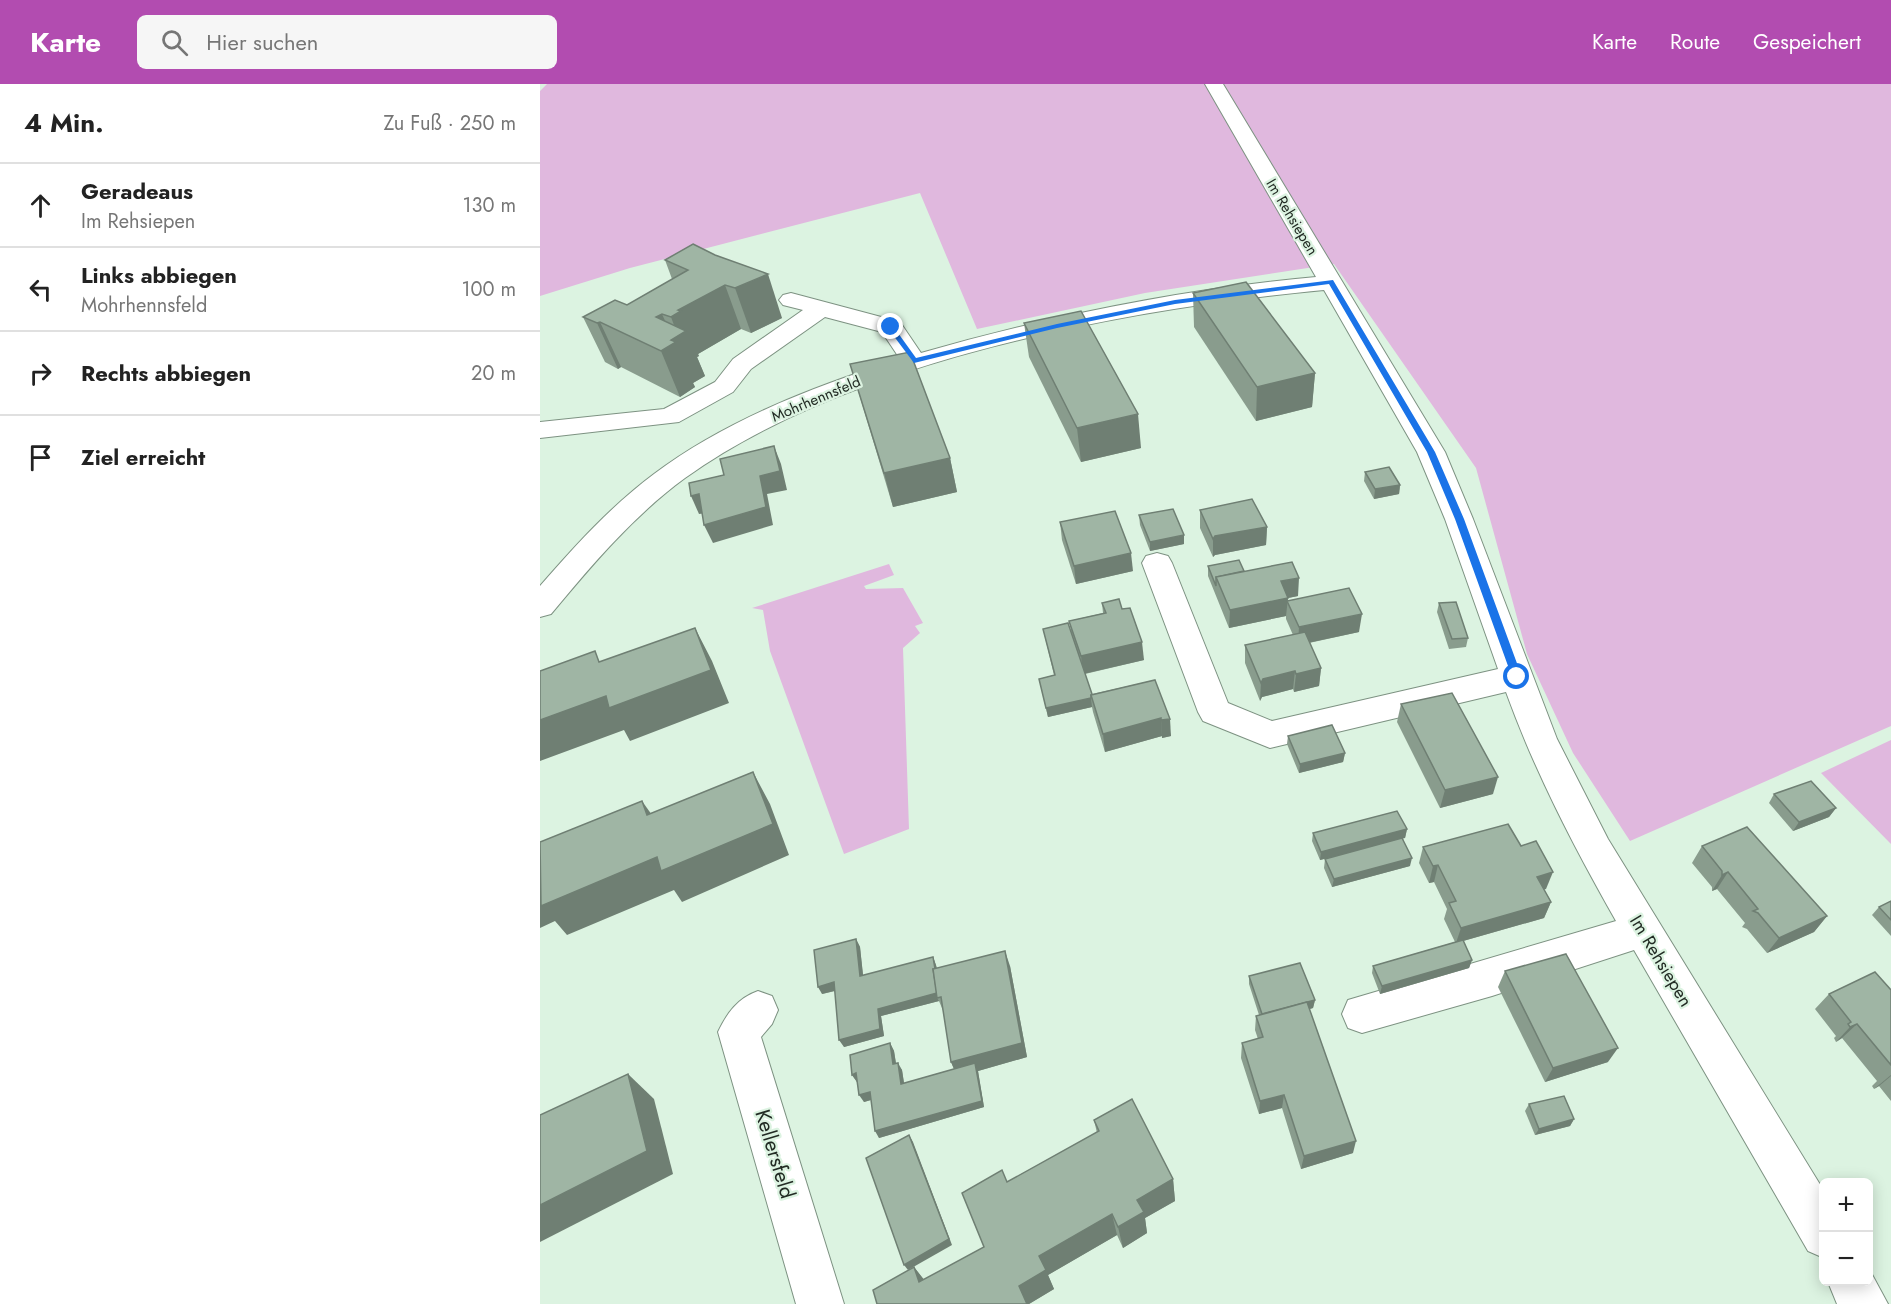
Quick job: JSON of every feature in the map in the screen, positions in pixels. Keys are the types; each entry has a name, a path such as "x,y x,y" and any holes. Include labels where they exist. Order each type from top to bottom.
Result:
{"street":[{"name":"Im Rehsiepen","path":"1214,84 1431,452 1459,519 1540,739 1595,850 1822,1232"},
{"name":"Mohrhennsfeld","path":"540,606 586,552 654,488 718,445 800,402 914,361 1057,326 1175,302 1331,282"},
{"path":"791,300 891,327 914,361"},
{"path":"540,430 670,416 724,387 742,364 822,308"},
{"path":"1157,563 1215,712 1270,735 1517,677"},
{"path":"1362,1014 1492,978 1642,930"},
{"name":"Kellersfeld","path":"758,1010 739,1032 820,1304"},
{"path":"1854,1286 1864,1304"}],"shaded area":[{"path":"547,84 1891,84 1891,726 1630,841 1573,753 1527,654 1476,468 1334,264 1145,293 977,329 920,193 630,268 540,296 540,91"},
{"path":"889,564 894,575 864,586 866,589 903,588 923,623 915,626 920,633 903,648 909,829 844,854 770,651 763,610 752,608"},
{"path":"1891,740 1891,844 1821,773"}],"building":[{"path":"693,244 715,255 768,274 735,288 725,285 678,310 681,311 671,317 662,314 656,317 686,331 671,340 676,342 661,351 600,322 597,323 583,317 615,300 627,305 688,270 665,260"},
{"path":"1246,282 1315,373 1257,387 1193,293"},
{"path":"1081,311 1138,414 1077,428 1024,323"},
{"path":"910,352 950,458 884,473 850,364"},
{"path":"774,446 780,471 760,476 766,507 704,525 699,494 691,496 689,483 724,475 720,459"},
{"path":"1389,467 1400,485 1375,489 1365,472"},
{"path":"1252,499 1267,527 1215,536 1213,539 1200,510"},
{"path":"1173,509 1184,535 1150,542 1139,515"},
{"path":"1115,511 1131,553 1074,566 1060,522"},
{"path":"1239,560 1244,571 1216,577 1216,586 1208,566"},
{"path":"1292,562 1299,578 1281,581 1288,598 1230,610 1216,577"},
{"path":"1349,588 1362,614 1299,627 1287,601"},
{"path":"1119,599 1122,609 1130,608 1142,642 1081,656 1069,621 1106,613 1102,603"},
{"path":"1456,602 1468,638 1452,639 1439,603"},
{"path":"1068,623 1092,694 1091,698 1046,708 1039,679 1055,675 1043,629"},
{"path":"695,628 711,670 609,708 606,696 540,720 540,671 595,651 599,662"},
{"path":"1305,632 1321,668 1296,674 1295,671 1263,679 1261,683 1245,645"},
{"path":"1155,680 1170,719 1161,720 1161,718 1103,734 1091,695"},
{"path":"1452,693 1498,777 1445,790 1401,704"},
{"path":"1332,725 1345,753 1300,764 1288,736"},
{"path":"753,772 773,824 661,871 657,857 541,906 540,842 642,801 647,815"},
{"path":"1811,781 1836,808 1799,822 1774,794"},
{"path":"1397,811 1407,829 1321,852 1313,833"},
{"path":"1508,824 1521,846 1536,841 1553,872 1537,877 1551,902 1461,928 1449,903 1456,901 1438,865 1433,866 1423,847"},
{"path":"1747,827 1827,916 1779,938 1758,913 1753,911 1758,909 1728,872 1722,875 1722,871 1702,846"},
{"path":"1402,838 1412,858 1334,879 1325,859"},
{"path":"1891,901 1891,920 1879,907"},
{"path":"856,939 860,976 933,957 937,993 878,1009 880,1029 839,1040 834,982 818,987 814,950"},
{"path":"1463,940 1472,960 1382,986 1373,966"},
{"path":"1005,951 1022,1043 951,1062 941,997 937,998 933,969"},
{"path":"1566,954 1618,1048 1553,1068 1505,971"},
{"path":"1300,963 1315,1000 1262,1014 1249,976"},
{"path":"1875,972 1891,990 1891,1065 1857,1024 1850,1027 1848,1024 1851,1022 1829,994"},
{"path":"1307,1002 1356,1141 1304,1156 1284,1095 1260,1101 1242,1043 1263,1037 1256,1016"},
{"path":"890,1043 893,1064 898,1063 901,1084 975,1063 982,1101 875,1131 870,1092 859,1095 856,1073 852,1075 850,1055"},
{"path":"628,1074 647,1151 540,1205 540,1115"},
{"path":"1564,1096 1574,1119 1539,1129 1529,1104"},
{"path":"1132,1099 1173,1179 1137,1200 1144,1212 1118,1227 1112,1214 1039,1256 1046,1270 1019,1286 1027,1304 877,1304 873,1290 914,1267 919,1282 984,1247 962,1193 1002,1170 1007,1182 1099,1131 1094,1120"},
{"path":"909,1135 949,1239 904,1265 866,1158"}],"route":[{"path":"891,327 914,361 1008,337 1175,302 1276,287 1331,282 1431,452 1459,519 1517,677"}]}
